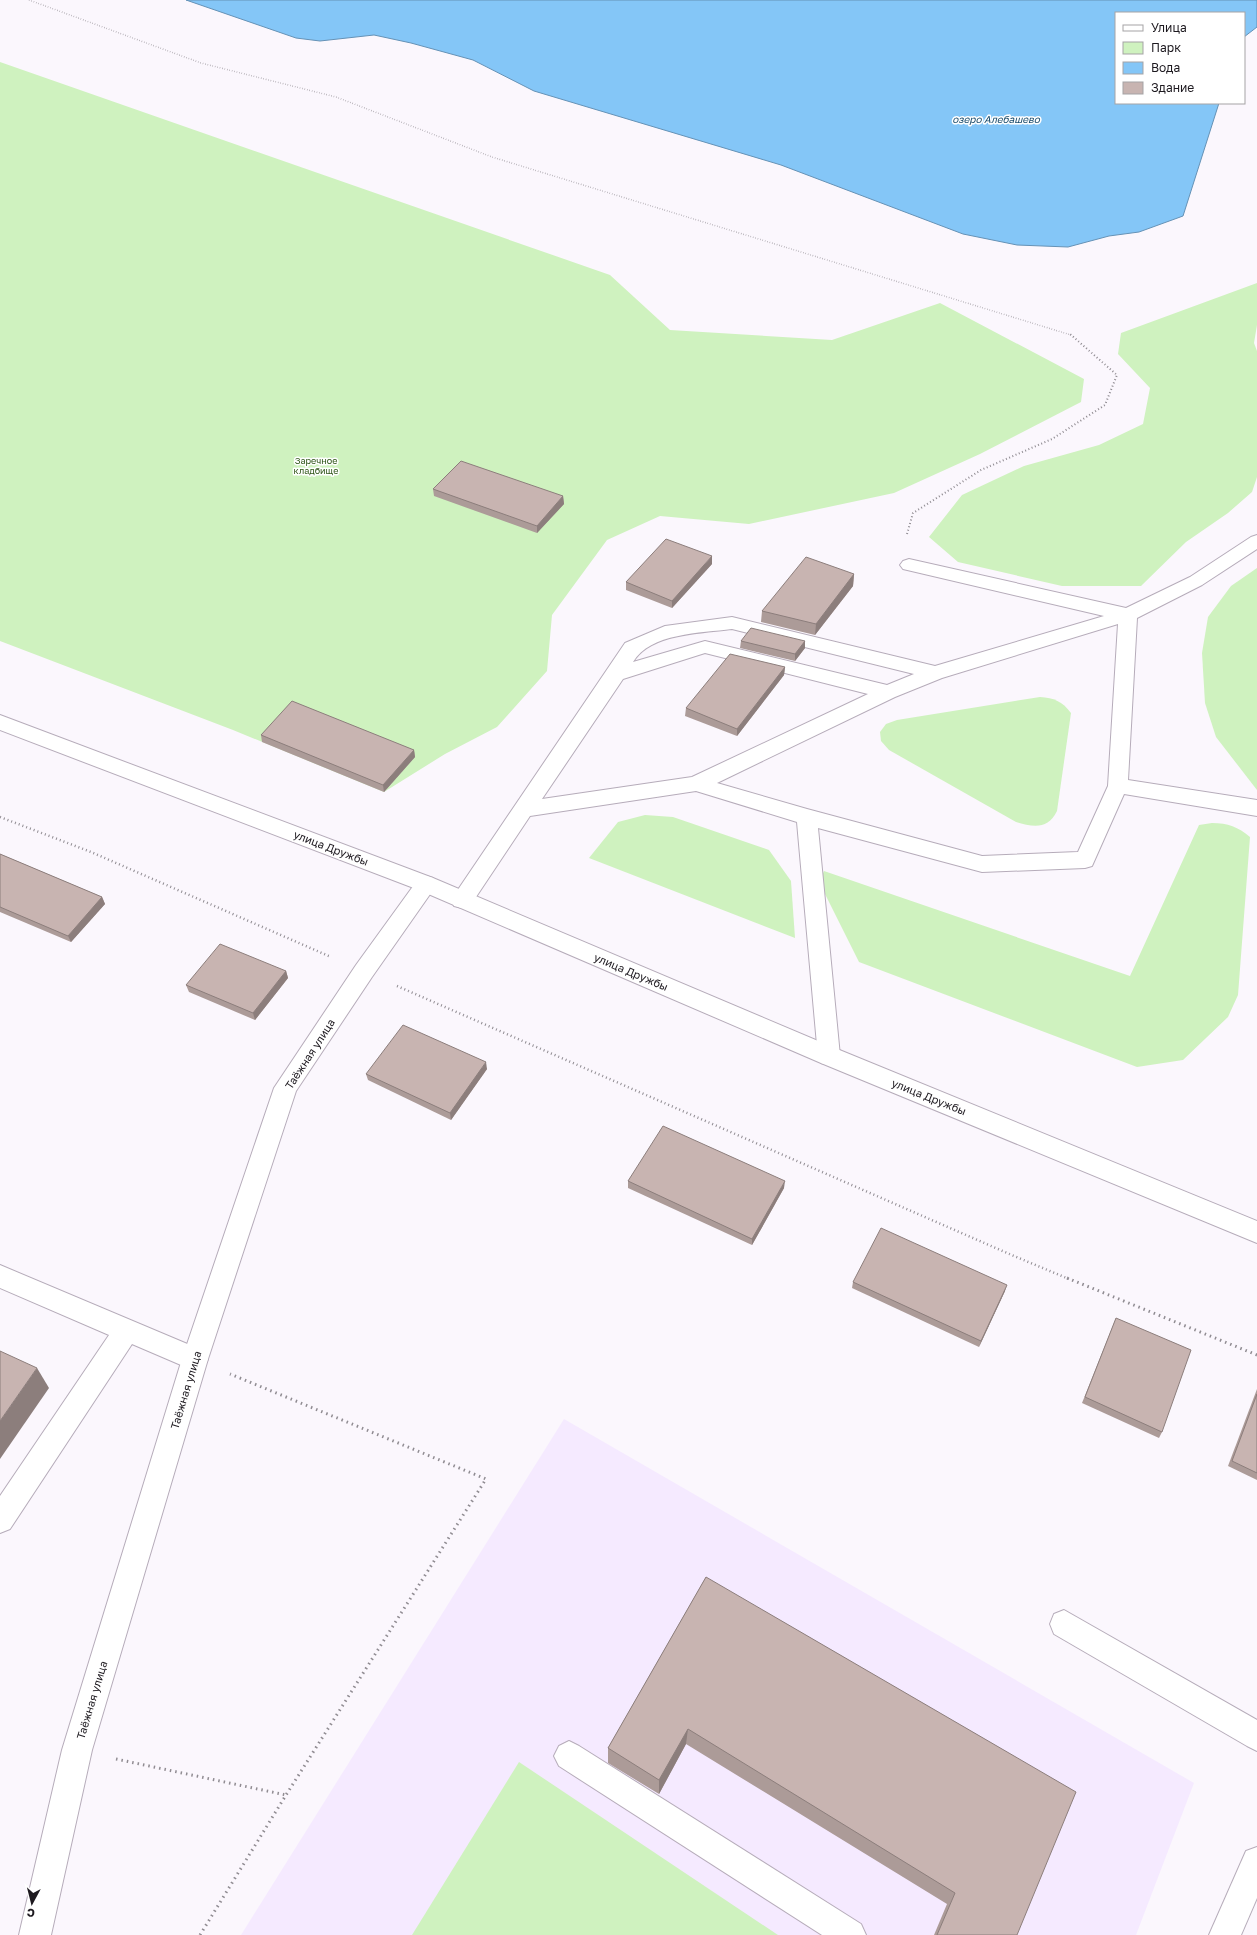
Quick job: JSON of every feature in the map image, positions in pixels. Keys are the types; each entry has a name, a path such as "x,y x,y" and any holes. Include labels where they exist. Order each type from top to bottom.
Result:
{"main road":[{"path":"524,809 696,784 888,692 935,673 996,653 1128,615 1196,581 1257,541"},
{"path":"909,565 1128,615"},
{"path":"696,784 807,817 982,864 1085,860 1118,786 1128,615"},
{"path":"462,900 616,674 632,648 665,632 732,623 935,673"},
{"path":"616,674 706,647 888,692"},
{"name":"улица Дружбы","path":"0,722 426,884 829,1056 1257,1232"},
{"path":"1118,786 1257,808"},
{"path":"807,817 829,1056"},
{"name":"Таёжная улица","path":"35,1935 77,1750 195,1360 286,1088 364,971 426,884"},
{"path":"0,1276 195,1360"},
{"path":"0,1520 127,1330"},
{"path":"1064,1624 1257,1736"},
{"path":"569,1756 850,1935"},
{"path":"1225,1935 1257,1862"}],"path":[{"path":"29,0 201,63 336,97 492,157 971,305 1069,333 1117,375 1105,405 1052,439 981,470 914,513 902,548 909,565"},
{"path":"0,817 91,852 1014,1256 1257,1355"},
{"path":"195,1360 486,1479 200,1935"},
{"path":"77,1750 286,1796"}],"shaded area":[{"path":"564,1419 1194,1783 1136,1935 241,1935"}],"green space":[{"name":"Заречное кладбище","path":"0,62 610,275 670,330 832,340 940,303 1084,379 1081,402 980,454 894,493 749,524 660,516 607,540 552,615 547,671 497,727 445,754 384,792 233,730 0,641"},
{"path":"1257,283 1257,325 1254,343 1257,351 1257,477 1252,492 1228,513 1186,542 1141,586 1062,586 958,562 929,537 962,495 1024,466 1099,445 1143,424 1150,388 1118,354 1121,333"},
{"path":"1257,568 1257,790 1216,737 1205,703 1202,653 1208,617 1231,586"},
{"path":"1040,697 1057,701 1071,713 1057,811 1049,821 1040,826 1016,822 889,750 881,741 880,732 886,724 897,720"},
{"path":"645,815 673,817 769,850 791,881 795,938 589,858 618,822"},
{"path":"1212,823 1232,826 1250,837 1238,995 1228,1017 1183,1060 1137,1067 859,962 819,882 824,871 1130,976 1199,825"},
{"path":"519,1762 778,1935 412,1935"}],"water":[{"name":"озеро Алебашево","path":"186,0 1257,0 1257,27 1245,36 1245,12 1115,12 1115,104 1219,104 1183,216 1139,232 1109,236 1068,247 1017,245 963,234 781,165 534,91 473,60 411,43 374,35 320,41 296,38"}],"building":[{"path":"461,461 563,496 537,526 433,489"},
{"path":"666,539 712,556 672,601 626,582"},
{"path":"806,557 854,574 816,624 762,611"},
{"path":"751,628 805,641 795,654 741,641"},
{"path":"730,654 785,667 737,729 686,708"},
{"path":"292,701 414,750 383,785 261,735"},
{"path":"0,854 102,897 68,936 0,907"},
{"path":"220,944 286,971 253,1013 186,985"},
{"path":"403,1025 486,1062 450,1113 366,1074"},
{"path":"663,1126 785,1181 752,1239 628,1181"},
{"path":"881,1228 1007,1285 981,1341 853,1282"},
{"path":"1116,1318 1191,1350 1162,1432 1085,1397"},
{"path":"0,1351 37,1368 0,1421"},
{"path":"1257,1394 1257,1473 1232,1461"},
{"path":"706,1577 1076,1792 1017,1935 937,1935 955,1893 688,1729 659,1780 608,1748"}]}
